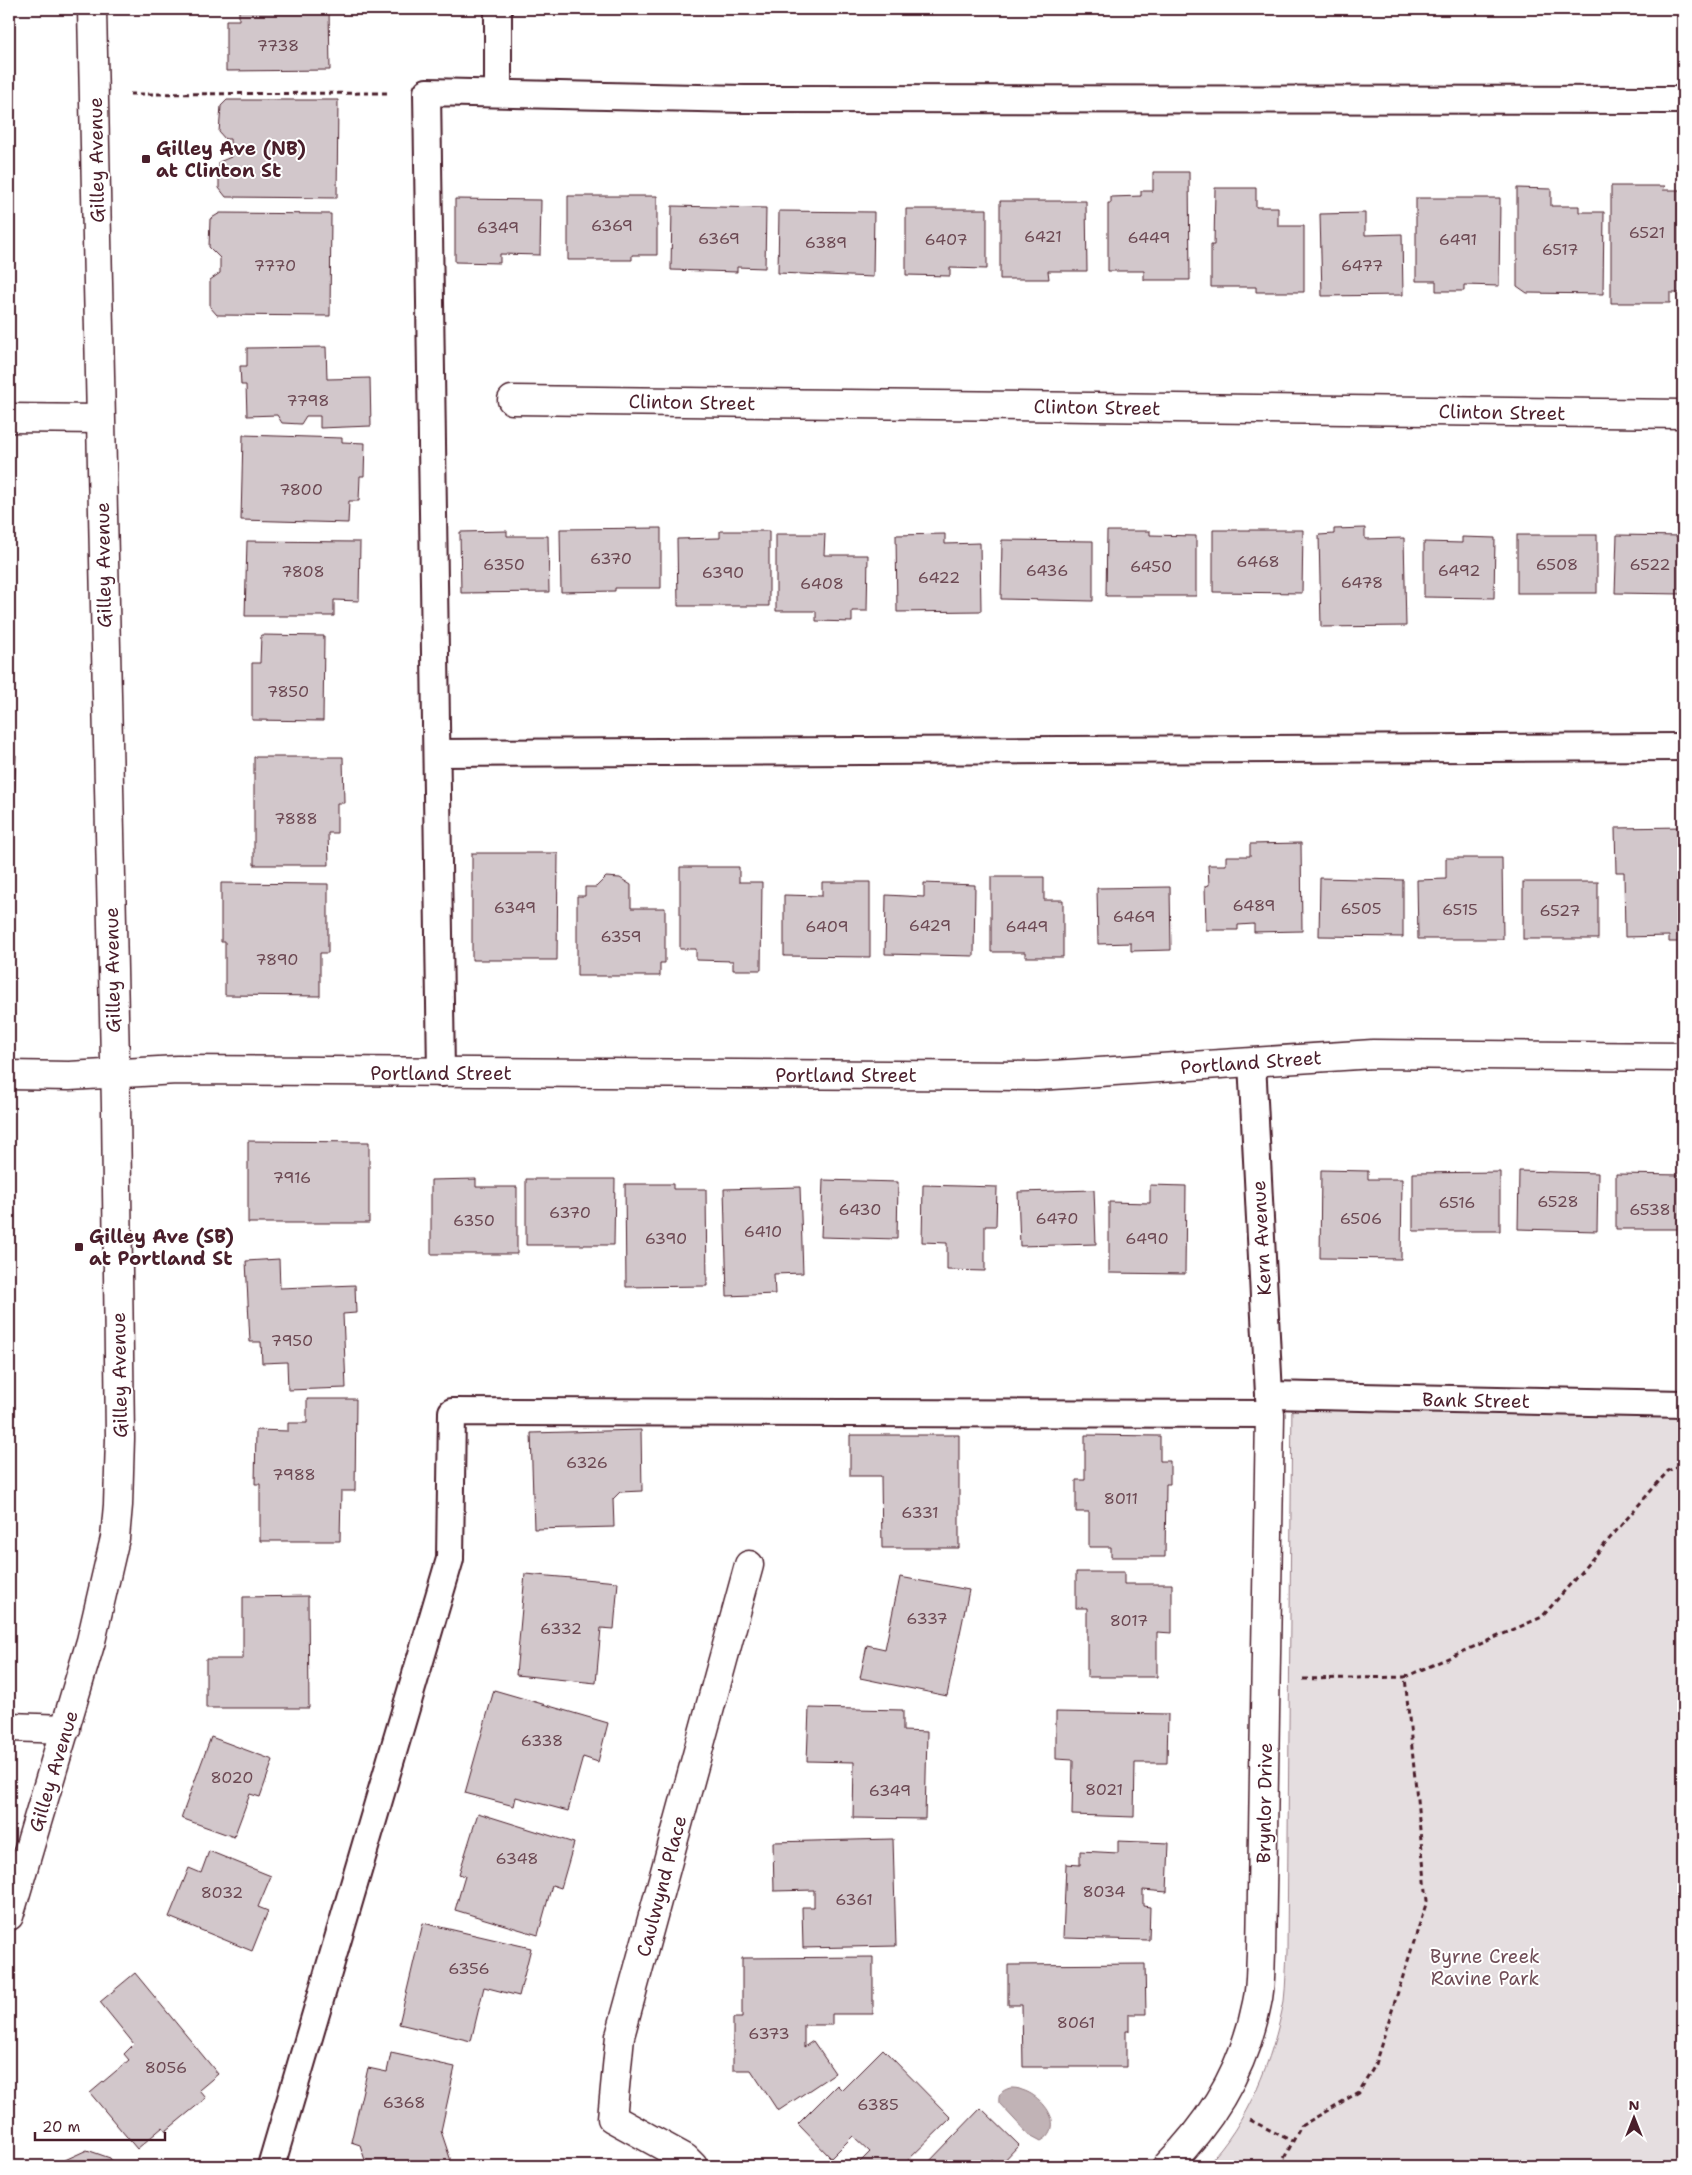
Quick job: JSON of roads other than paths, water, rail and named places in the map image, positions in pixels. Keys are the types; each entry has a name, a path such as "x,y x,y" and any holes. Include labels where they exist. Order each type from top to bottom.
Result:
{"street":[{"name":"Gilley Avenue","path":"9,1916 66,1729 108,1573 116,1538 118,1505 120,1438 114,1074 92,9"},
{"name":"Clinton Street","path":"512,400 1683,414"},
{"path":"9,418 100,419"},
{"name":"Portland Street","path":"9,1075 69,1076 177,1070 1038,1076 1372,1054 1683,1056"},
{"name":"Brynlor Drive","path":"1167,2166 1191,2142 1218,2104 1234,2077 1248,2039 1258,2002 1261,1953 1269,1404"},
{"name":"Caulwynd Place","path":"693,2166 684,2158 612,2118 620,2036 749,1565"},
{"path":"9,1727 66,1729"}],"lane":[{"path":"498,9 498,92"},
{"path":"441,1073 438,753 430,412 427,92 498,92 754,99 1683,100"},
{"path":"438,753 1683,747"},
{"name":"Kern Avenue","path":"1252,1062 1269,1404"},
{"name":"Bank Street","path":"271,2166 450,1559 452,1412 1269,1404 1683,1404"}],"place":[{"name":"Gilley Ave (NB) at Clinton St","path":"146,159"},
{"name":"Gilley Ave (SB) at Portland St","path":"79,1247"}],"park label":[{"name":"Byrne Creek Ravine Park","path":"1485,1967"}]}
